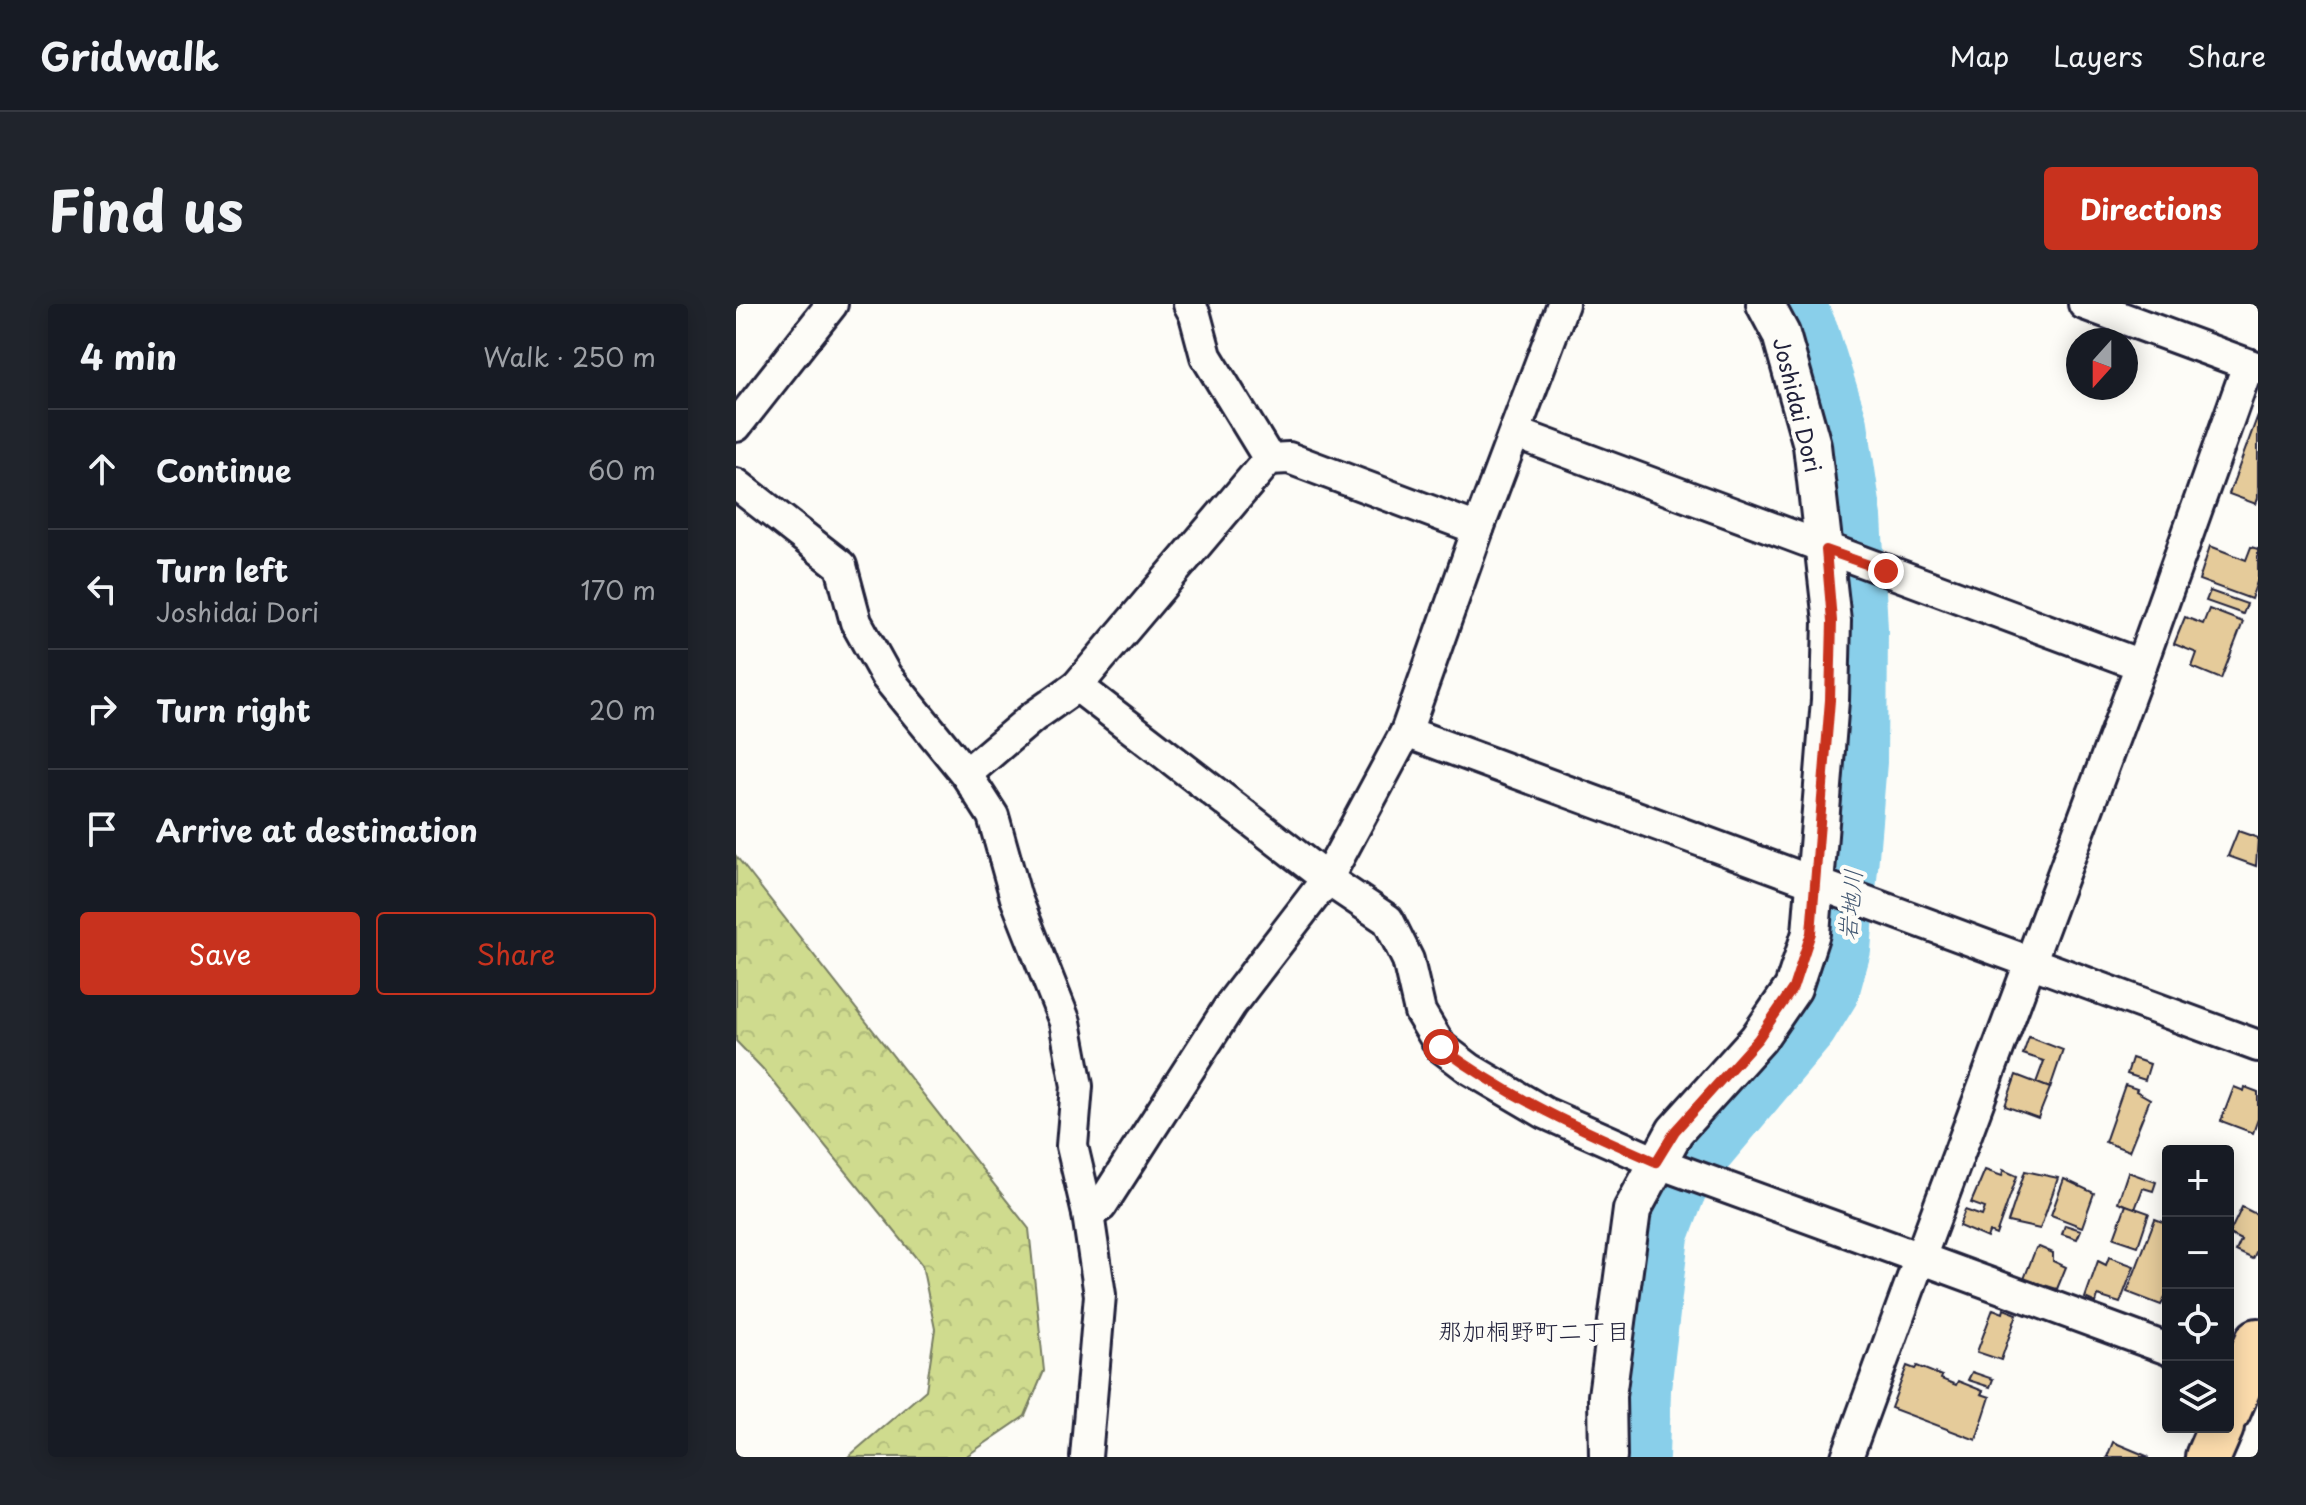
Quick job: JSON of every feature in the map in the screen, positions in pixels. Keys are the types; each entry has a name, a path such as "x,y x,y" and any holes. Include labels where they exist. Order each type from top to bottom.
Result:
{"main road":[{"path":"2208,1457 2218,1433"}],"street":[{"path":"736,426 832,304"},
{"path":"1189,304 1206,356 1269,459"},
{"path":"1088,1214 1101,1206 1231,1004 1327,879 1406,732 1563,304"},
{"name":"Joshidai Dori","path":"1608,1457 1607,1396 1632,1210 1663,1165 1675,1131 1758,1039 1793,988 1823,886 1832,552 1812,445 1781,334 1765,304"},
{"path":"1847,1457 2253,366 2158,317 2084,304"},
{"path":"1516,433 2141,665"},
{"path":"966,774 1033,717 1077,686 1269,459 1289,458 1478,529"},
{"path":"736,484 841,566 856,622 886,676 966,774 993,816 1016,898 1065,1022 1077,1086 1072,1146 1088,1214 1100,1295 1086,1457"},
{"path":"1077,686 1327,879 1388,920 1408,960 1420,1012 1441,1047 1470,1069 1545,1113 1663,1165 2162,1347"},
{"path":"1406,732 2258,1046"}],"green space":[{"path":"736,856 1029,1229 1044,1371 1025,1416 965,1457 848,1457 926,1390 935,1329 922,1265 763,1069 736,1041"}],"building":[{"path":"2258,415 2258,498 2256,504 2229,494"},
{"path":"2210,546 2246,560 2251,547 2258,549 2258,579 2251,599 2199,580"},
{"path":"2210,591 2247,604 2243,614 2206,601"},
{"path":"2209,609 2243,622 2221,679 2192,667 2197,653 2174,644 2185,617 2203,624"},
{"path":"2238,831 2258,838 2256,866 2228,856"},
{"path":"2029,1037 2063,1050 2050,1088 2036,1083 2044,1061 2023,1054"},
{"path":"2132,1058 2150,1064 2145,1080 2127,1074"},
{"path":"2016,1075 2050,1088 2038,1118 2005,1106"},
{"path":"2125,1085 2150,1099 2129,1151 2105,1142"},
{"path":"2234,1087 2258,1092 2258,1119 2253,1133 2221,1121"},
{"path":"1985,1170 2002,1176 2003,1170 2017,1176 1996,1235 1989,1232 1987,1238 1959,1226 1965,1210 1982,1216 1985,1208 1971,1203"},
{"path":"2025,1171 2058,1178 2040,1229 2008,1222"},
{"path":"2128,1172 2156,1182 2153,1191 2143,1188 2135,1209 2118,1202"},
{"path":"2064,1179 2094,1193 2082,1227 2051,1215"},
{"path":"2126,1205 2149,1213 2138,1246 2114,1238"},
{"path":"2242,1207 2258,1215 2258,1248 2253,1259 2236,1251 2241,1240 2234,1236 2234,1224"},
{"path":"2155,1219 2162,1222 2162,1303 2127,1292"},
{"path":"2065,1225 2081,1230 2077,1239 2062,1234"},
{"path":"2039,1247 2053,1253 2053,1261 2066,1267 2057,1289 2024,1279"},
{"path":"2109,1257 2134,1266 2120,1303 2098,1296 2096,1303 2085,1298 2098,1261 2106,1265"},
{"path":"1993,1309 2017,1314 2001,1360 1977,1352"},
{"path":"1907,1366 1915,1369 1917,1366 1956,1385 1958,1381 1990,1397 1976,1440 1891,1408"},
{"path":"1972,1372 1993,1379 1990,1387 1968,1380"},
{"path":"2113,1442 2149,1457 2107,1457"}],"waterway":[{"name":"岩地川","path":"1645,1457 1647,1389 1665,1236 1682,1191 1709,1153 1813,1029 1835,993 1847,950 1863,762 1864,629 1858,517 1844,424 1814,330 1802,304"}],"district":[{"name":"那加桐野町二丁目","path":"1534,1332"}],"route":[{"path":"1441,1047 1470,1069 1545,1113 1656,1162 1675,1131 1758,1039 1793,988 1811,933 1830,700 1832,621 1826,550 1886,571"}]}
